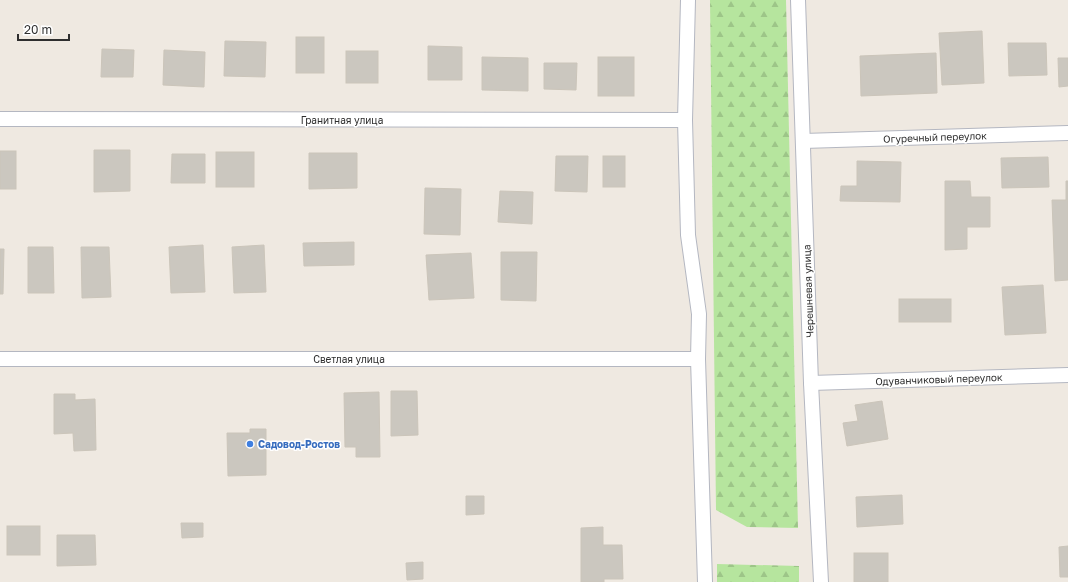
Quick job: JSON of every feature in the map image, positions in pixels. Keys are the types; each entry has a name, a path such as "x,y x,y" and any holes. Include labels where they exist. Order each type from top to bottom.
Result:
{"street":[{"path":"688,0 685,120 688,235 699,314 698,359 705,582"},
{"name":"Черешневая улица","path":"798,0 811,383 821,582"},
{"name":"Гранитная улица","path":"0,119 685,120"},
{"name":"Огуречный переулок","path":"803,141 1068,132"},
{"name":"Светлая улица","path":"0,359 698,359"},
{"name":"Одуванчиковый переулок","path":"811,383 1068,375"}],"green space":[{"path":"710,0 786,0 798,528 747,527 716,510"},
{"path":"717,564 799,566 799,582 717,582"}],"building":[{"path":"982,31 984,83 942,85 939,33"},
{"path":"296,37 324,37 324,73 296,73"},
{"path":"225,41 266,42 265,77 224,76"},
{"path":"1008,43 1046,43 1047,75 1009,76"},
{"path":"428,46 462,47 462,80 428,80"},
{"path":"102,49 134,50 133,77 101,77"},
{"path":"164,50 205,52 204,87 163,85"},
{"path":"346,51 378,51 378,83 346,83"},
{"path":"936,53 937,93 861,96 860,56"},
{"path":"482,57 528,58 528,91 482,90"},
{"path":"598,57 634,57 634,96 598,96"},
{"path":"1058,58 1068,58 1068,86 1059,87"},
{"path":"544,63 577,63 576,90 544,89"},
{"path":"94,150 130,150 130,191 94,192"},
{"path":"0,151 16,151 16,189 0,189"},
{"path":"216,152 254,152 254,187 216,187"},
{"path":"309,153 357,153 357,188 309,189"},
{"path":"172,154 205,154 205,183 171,183"},
{"path":"556,156 588,156 587,192 555,191"},
{"path":"603,156 625,156 625,187 603,187"},
{"path":"1048,157 1049,187 1002,188 1001,158"},
{"path":"857,161 901,162 900,202 840,201 841,186 857,186"},
{"path":"945,181 970,181 971,197 990,197 990,227 967,227 967,249 945,250"},
{"path":"1066,181 1068,181 1068,280 1055,281 1052,200 1066,200"},
{"path":"425,188 461,189 460,235 424,234"},
{"path":"500,191 533,192 532,224 498,222"},
{"path":"354,242 354,265 304,266 303,243"},
{"path":"203,245 205,292 171,293 169,247"},
{"path":"264,245 266,292 234,293 232,247"},
{"path":"28,247 53,247 54,293 28,293"},
{"path":"81,247 109,247 111,297 82,298"},
{"path":"0,249 4,249 3,294 0,294"},
{"path":"501,252 537,252 536,301 501,300"},
{"path":"471,253 474,298 429,300 426,255"},
{"path":"1043,285 1046,333 1005,335 1002,287"},
{"path":"899,299 951,299 951,322 899,322"},
{"path":"391,391 417,391 418,435 391,436"},
{"path":"379,392 380,457 356,457 356,447 345,447 344,393"},
{"path":"54,394 75,394 75,400 95,399 96,450 74,451 73,433 54,434"},
{"path":"882,401 888,439 847,446 843,423 858,421 855,405"},
{"path":"250,429 266,429 266,475 228,476 227,433 250,433"},
{"path":"902,495 903,524 857,527 856,497"},
{"path":"466,496 484,496 484,514 466,515"},
{"path":"181,523 203,523 203,537 182,538"},
{"path":"7,526 40,526 40,555 7,555"},
{"path":"603,527 603,545 622,545 623,579 604,579 604,582 581,582 581,528"},
{"path":"57,535 95,535 96,565 57,566"},
{"path":"1068,546 1068,577 1060,577 1059,547"},
{"path":"854,553 888,553 888,582 854,582"},
{"path":"423,562 423,579 407,580 406,563"}],"place":[{"name":"Садовод-Ростов","path":"250,444"}]}
